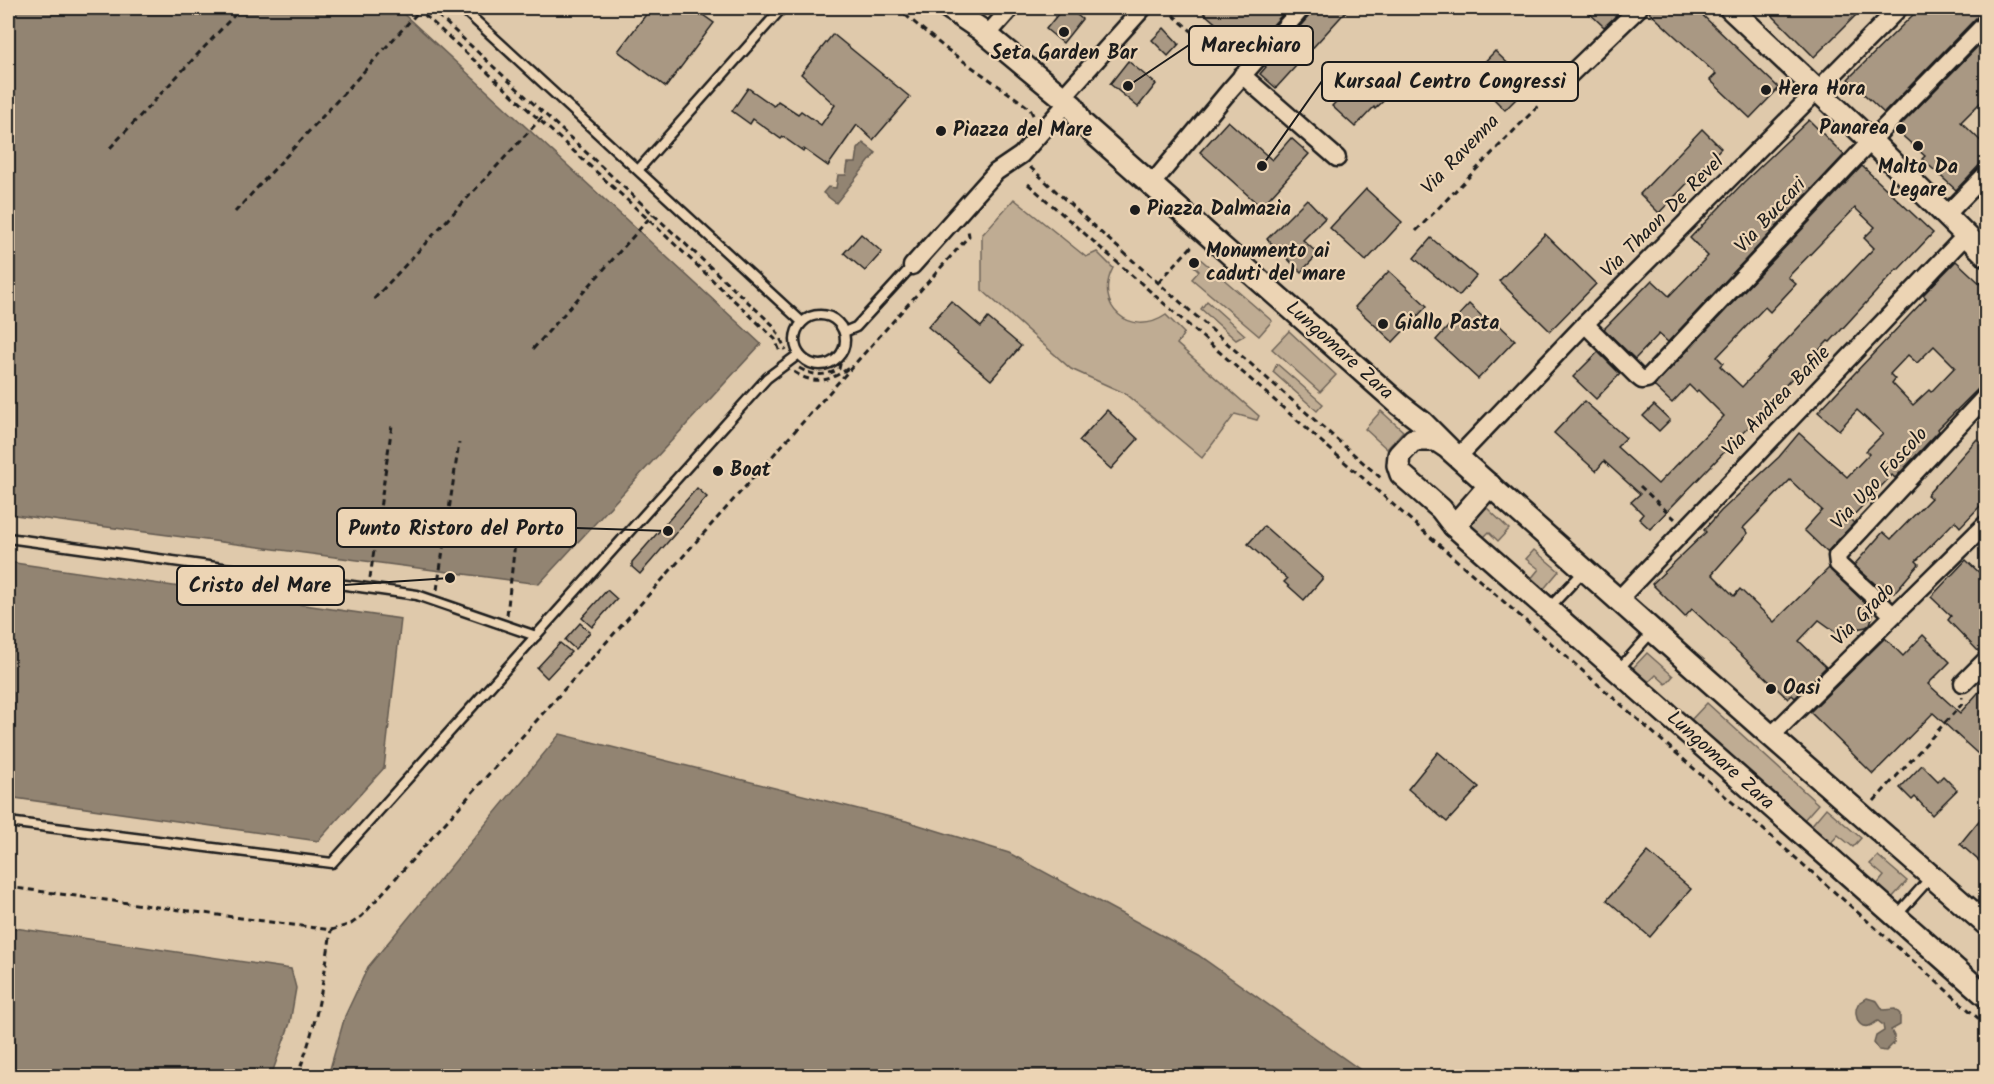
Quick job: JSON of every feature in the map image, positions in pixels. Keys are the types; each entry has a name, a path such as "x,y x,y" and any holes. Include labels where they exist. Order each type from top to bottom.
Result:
{"street":[{"name":"Lungomare Zara","path":"949,8 987,35 1073,106 1081,123 1422,422 1584,570 1986,924"},
{"path":"987,35 1011,8"},
{"path":"912,266 996,172 1028,159 1066,100 1143,8"},
{"path":"1151,185 1242,75 1302,8"},
{"path":"1552,92 1639,8"},
{"path":"1730,8 1871,141 1986,255"},
{"name":"Via Thaon De Revel","path":"1454,453 1586,324 1899,8"},
{"name":"Via Buccari","path":"1586,324 1637,376 1642,380 1647,379 1871,141 1986,23"},
{"path":"1242,75 1338,158"},
{"path":"1946,215 1986,174"},
{"name":"Via Andrea Bafile","path":"1619,599 1966,235"},
{"name":"Via Ugo Foscolo","path":"1893,615 1838,564 1837,555 1986,396"},
{"name":"Lungomare Zara","path":"1400,405 1411,424 1413,440"},
{"name":"Lungomare Zara","path":"1454,453 1436,440 1413,440 1399,455 1398,465 1401,474 1441,509 1454,526 1801,833 1984,990"},
{"path":"1454,526 1490,485"},
{"name":"Via Grado","path":"1771,736 1986,524"},
{"path":"1963,683 1986,660"}],"lane":[{"path":"462,8 639,169 802,322"},
{"path":"639,169 782,8"},
{"path":"844,332 856,327 912,266"},
{"path":"8,822 332,863 767,378 792,358 795,337 802,322 808,317 824,315 838,322 844,332 846,344 832,363 825,365 809,363 792,358"},
{"path":"8,538 407,594 536,636"},
{"path":"1549,608 1584,570"},
{"path":"1618,670 1654,631"},
{"path":"1897,915 1932,875"}],"path":[{"path":"110,148 241,8"},
{"path":"235,212 420,8 775,339 800,369 814,375 829,375 838,369 843,351"},
{"path":"430,8 774,326 792,358 791,370 808,380 818,381 831,378 857,362"},
{"path":"897,8 945,48 1030,109 1034,118"},
{"path":"1165,8 1242,75"},
{"name":"Via Ravenna","path":"1416,231 1552,92"},
{"path":"374,299 545,114"},
{"path":"1028,159 1098,230 1159,282 1205,231"},
{"path":"1028,184 1986,1025"},
{"path":"533,349 653,214"},
{"path":"8,887 331,930 351,924 362,916 969,236 968,229"},
{"path":"372,562 392,425"},
{"path":"435,602 459,443"},
{"path":"1640,486 1684,529"},
{"path":"506,626 518,515"},
{"path":"1862,815 1962,704 1963,683"},
{"path":"297,1077 308,1048 323,985 331,930"}],"shaded area":[{"path":"8,8 397,8 761,344 539,584 8,514"},
{"path":"863,143 876,153 836,203 823,193 828,187 836,188 838,175 846,175 848,163 856,163 858,149"},
{"path":"1014,199 1086,257 1097,252 1113,268 1108,282 1108,295 1119,315 1129,321 1140,323 1153,321 1166,315 1184,333 1177,344 1259,416 1257,420 1235,414 1202,458 1124,393 1071,369 982,290 982,235"},
{"path":"1198,257 1272,321 1259,336 1192,279 1199,271 1192,264"},
{"path":"1207,301 1245,335 1236,340 1201,309"},
{"path":"1289,331 1336,375 1320,392 1272,349"},
{"path":"1277,364 1323,404 1317,411 1273,372"},
{"path":"1381,411 1403,431 1387,449 1365,429"},
{"path":"1486,507 1509,529 1498,541 1489,532 1484,537 1470,524"},
{"path":"1534,550 1559,571 1542,591 1530,580 1539,569 1526,559"},
{"path":"8,562 401,619 384,768 318,841 8,797"},
{"path":"1647,653 1673,676 1666,684 1656,675 1647,684 1632,669"},
{"path":"1707,703 1818,804 1803,821 1691,720"},
{"path":"560,734 906,821 1009,853 1198,955 1369,1076 328,1076 345,1016 368,967"},
{"path":"1826,808 1861,838 1853,847 1838,835 1830,844 1810,827"},
{"path":"1878,856 1907,881 1891,899 1876,886 1884,876 1870,864"},
{"path":"8,927 291,969 296,988 290,1023 271,1076 8,1076"},
{"path":"1867,998 1877,1001 1883,1010 1895,1009 1900,1014 1900,1025 1891,1030 1894,1043 1886,1051 1879,1050 1874,1043 1876,1036 1884,1031 1883,1025 1878,1021 1865,1026 1861,1025 1857,1019 1858,1004"}],"building":[{"path":"651,8 693,8 714,23 666,87 618,51"},
{"path":"1063,8 1068,8 1082,19 1063,43 1046,29"},
{"path":"1198,8 1288,8 1249,52"},
{"path":"1312,8 1349,8 1276,88 1260,74 1310,15"},
{"path":"1584,8 1624,8 1604,27"},
{"path":"1649,8 1695,8 1779,88 1750,118 1710,80 1716,74 1649,12"},
{"path":"1765,8 1863,8 1814,57"},
{"path":"1920,8 1986,8 1986,13 1978,16 1884,113 1848,79"},
{"path":"1164,28 1179,44 1168,56 1152,40"},
{"path":"833,34 910,97 873,140 857,125 828,166 804,149 803,151 783,137 781,139 753,119 750,124 732,111 748,88 774,106 778,101 798,114 801,111 821,125 835,105 801,74"},
{"path":"1986,38 1986,76 1981,81 1986,87 1986,97 1961,122 1986,146 1986,158 1956,190 1922,159 1925,156 1896,130"},
{"path":"1495,51 1530,85 1505,110 1471,76"},
{"path":"1128,61 1156,84 1138,107 1110,84"},
{"path":"1387,78 1397,88 1355,127 1332,106 1355,82 1365,90 1376,79 1381,84"},
{"path":"1809,120 1844,155 1668,342 1659,334 1635,359 1604,329 1652,280 1669,296 1708,256 1690,238"},
{"path":"1228,121 1272,160 1291,138 1309,154 1261,207 1200,152"},
{"path":"1702,129 1721,148 1659,213 1640,194"},
{"path":"1862,166 1933,233 1650,529 1639,519 1643,514 1631,502 1640,494 1604,461 1596,471 1554,433 1584,401 1626,438 1617,447 1658,484 1724,416 1698,390 1696,392 1689,385 1672,403 1654,386","holes":["1855,208 1875,227 1864,238 1874,248 1742,387 1720,366 1723,363 1717,357 1765,307 1770,312 1796,284 1788,277"]},
{"path":"1366,189 1402,222 1366,261 1330,228"},
{"path":"1307,199 1325,218 1303,240 1318,254 1301,272 1267,239"},
{"path":"861,234 882,252 865,271 844,253"},
{"path":"1545,234 1596,284 1550,331 1499,281"},
{"path":"1431,238 1476,276 1459,296 1414,258"},
{"path":"1956,261 1986,289 1986,381 1938,429 1939,431 1895,478 1892,475 1850,519 1854,523 1827,552 1804,530 1822,510 1790,480 1743,528 1748,533 1712,574 1734,596 1740,589 1774,622 1829,568 1874,612 1870,624 1866,627 1847,631 1836,632 1819,620 1799,641 1826,667 1795,698 1792,695 1788,699 1692,609 1685,617 1652,584 1706,532 1704,530 1721,511 1779,457 1799,433 1847,477 1869,454 1866,451 1883,434 1857,410 1839,430 1818,412 1926,298 1923,295","holes":["1934,346 1955,367 1931,392 1929,390 1913,405 1892,383 1895,379 1890,374 1908,355 1917,363"]},
{"path":"1389,271 1427,306 1393,342 1355,307"},
{"path":"951,301 981,327 988,318 1021,346 991,380 928,327"},
{"path":"1469,304 1492,326 1496,322 1515,340 1478,379 1436,340"},
{"path":"1598,352 1620,374 1596,399 1573,377"},
{"path":"1654,405 1670,420 1659,431 1643,416"},
{"path":"1107,410 1138,439 1111,469 1079,441"},
{"path":"1977,439 1986,448 1986,500 1960,527 1955,521 1916,561 1919,564 1894,593 1884,584 1882,590 1854,565 1883,532 1891,539 1931,498 1927,495"},
{"path":"697,488 707,497 640,574 632,567 632,562"},
{"path":"1264,526 1323,578 1304,600 1284,582 1287,579 1248,544"},
{"path":"1966,560 1986,579 1986,650 1979,652 1948,620 1951,616 1931,597"},
{"path":"607,590 617,599 592,627 582,618"},
{"path":"580,623 590,632 575,649 565,640"},
{"path":"1923,635 1950,662 1928,684 1960,713 1986,684 1986,745 1978,754 1933,713 1873,774 1810,712 1885,638 1903,656"},
{"path":"560,643 571,652 547,678 537,668"},
{"path":"1438,752 1479,787 1447,822 1408,789"},
{"path":"1922,765 1938,781 1943,776 1957,790 1932,815 1915,797 1912,800 1900,788"},
{"path":"1986,812 1986,867 1960,844"},
{"path":"1648,852 1691,889 1650,937 1607,900"}],"place":[{"name":"Seta Garden Bar","path":"1064,32"},
{"name":"Marechiaro","path":"1128,86"},
{"name":"Hera Hora","path":"1766,90"},
{"name":"Panarea","path":"1901,129"},
{"name":"Piazza del Mare","path":"941,131"},
{"name":"Malto Da Legare","path":"1918,146"},
{"name":"Kursaal Centro Congressi","path":"1262,166"},
{"name":"Piazza Dalmazia","path":"1135,210"},
{"name":"Monumento ai caduti del mare","path":"1194,263"},
{"name":"Giallo Pasta","path":"1383,324"},
{"name":"Boat","path":"718,471"},
{"name":"Punto Ristoro del Porto","path":"668,531"},
{"name":"Cristo del Mare","path":"450,578"},
{"name":"Oasi","path":"1771,689"}]}
